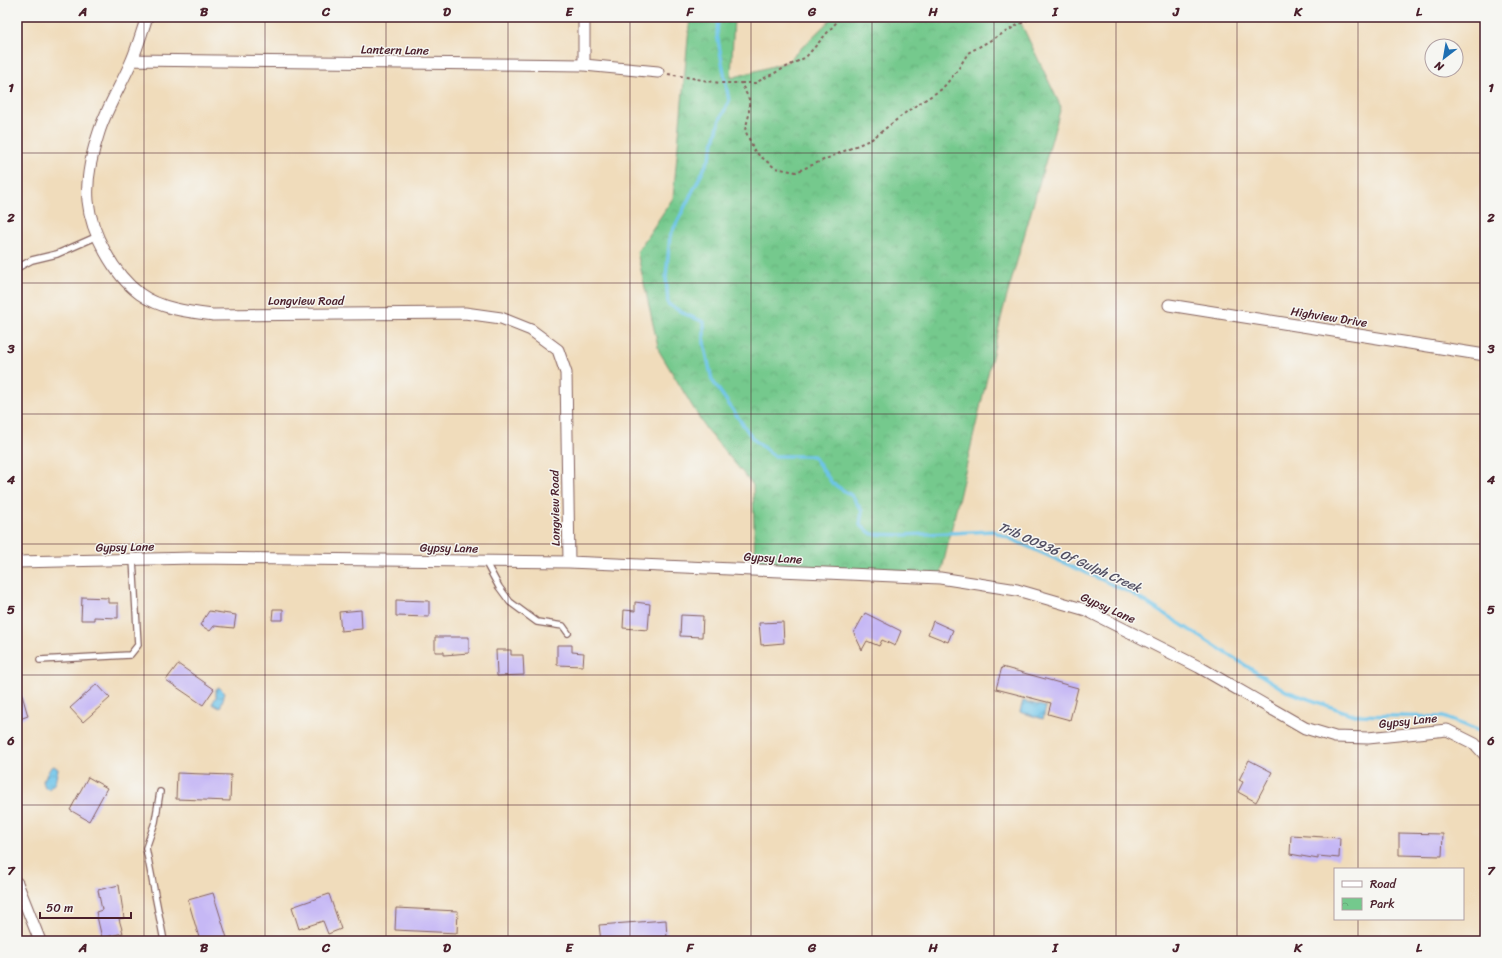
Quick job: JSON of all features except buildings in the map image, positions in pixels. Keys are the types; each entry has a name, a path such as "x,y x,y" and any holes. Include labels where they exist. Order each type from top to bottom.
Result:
{"street":[{"name":"Longview Road","path":"147,17 132,60 99,132 88,177 88,201 90,215 110,262 140,294 181,310 213,315 465,313 501,318 531,330 558,350 566,374 569,562"},
{"path":"584,17 584,65"},
{"name":"Lantern Lane","path":"132,60 584,65 658,72"},
{"name":"Highview Drive","path":"1169,305 1485,355"},
{"name":"Gypsy Lane","path":"17,562 194,558 569,562 940,578 1017,590 1086,610 1199,667 1305,728 1335,737 1368,738 1446,730 1475,744 1485,755"},
{"path":"17,883 40,941"}],"lane":[{"path":"17,268 32,260 57,254 98,236"},
{"path":"40,660 130,655 138,645 133,559"},
{"path":"485,561 499,587 510,602 537,622 563,626 568,633"},
{"path":"160,792 155,822 146,848 164,941"}],"path":[{"path":"658,72 720,83 755,83 806,57 841,17"},
{"path":"741,83 748,99 749,115 745,130 756,152 775,168 796,172 872,139 909,110 942,89 957,71 968,53 1032,17"}],"green space":[{"path":"690,17 734,17 731,78 787,62 833,17 1018,17 1061,107 1003,310 940,578 755,570 753,485 706,429 659,351 637,252 673,198"}],"water":[{"path":"219,687 225,693 220,708 212,704 216,697 216,689"},
{"path":"1023,701 1046,707 1043,719 1020,712"},
{"path":"54,766 58,769 55,783 49,789 45,788 43,781 51,767"}],"waterway":[{"name":"Trib 00936 Of Gulph Creek","path":"718,17 717,34 729,101 719,122 710,157 670,236 666,277 668,304 685,314 704,322 704,343 712,380 753,439 774,456 813,456 832,483 852,496 862,511 860,525 872,534 904,535 993,531 1133,594 1286,691 1354,715 1443,717 1485,733"}]}
